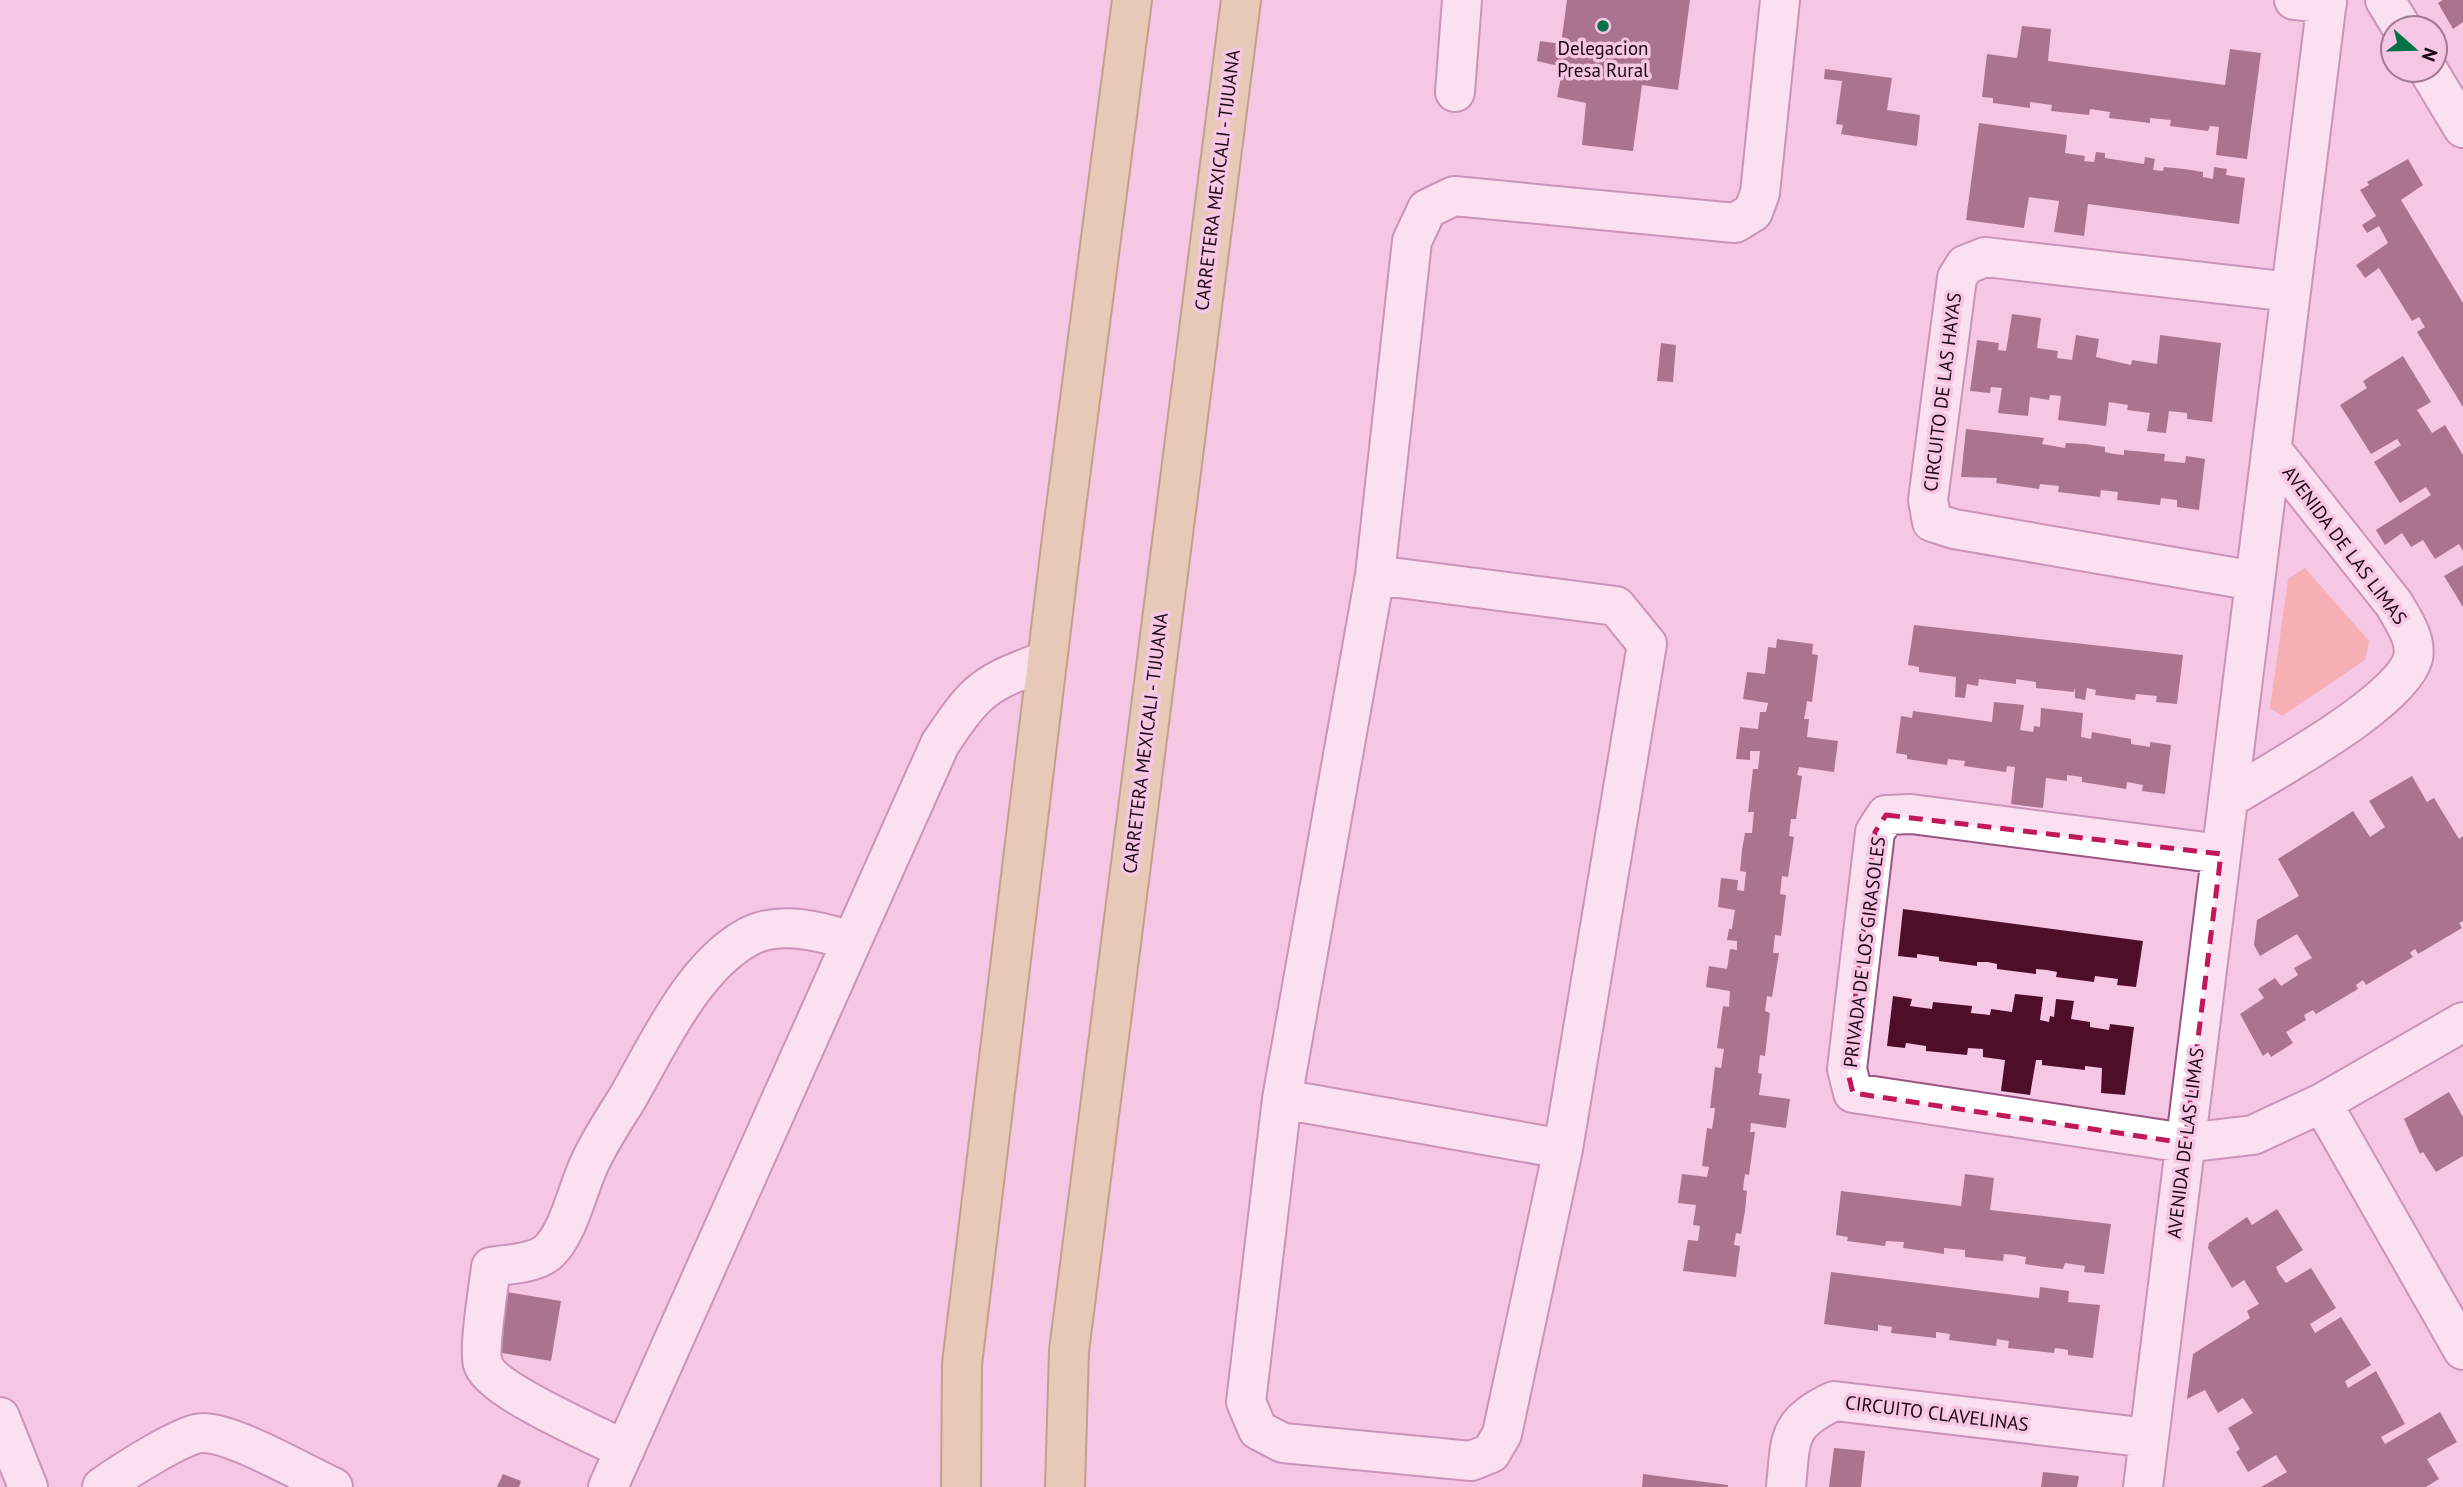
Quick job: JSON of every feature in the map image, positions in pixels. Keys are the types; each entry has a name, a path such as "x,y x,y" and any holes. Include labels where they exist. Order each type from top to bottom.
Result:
{"main road":[{"path":"961,1487 962,1364 1047,660 1132,0"},
{"name":"CARRETERA MEXICALI - TIJUANA","path":"1065,1487 1069,1351 1241,0"}],"street":[{"path":"1455,92 1462,0"},
{"path":"1375,575 1616,607 1647,644 1563,1149 1502,1434 1491,1453 1471,1461 1283,1443 1258,1430 1246,1402 1282,1099 1375,575 1412,241 1427,209 1454,196 1735,223 1753,212 1760,193 1780,0"},
{"name":"AVENIDA DE LAS LIMAS","path":"2143,1487 2291,292 2316,2"},
{"path":"2436,84 2463,128"},
{"name":"CIRCUITO DE LAS HAYAS","path":"2255,581 1954,529 1932,522 1928,500 1957,278 1965,265 1985,257 2291,292"},
{"name":"AVENIDA DE LAS LIMAS","path":"2228,799 2377,704 2401,682 2413,657 2410,631 2394,604 2272,450"},
{"path":"608,1487 940,744 969,701 993,680 1047,660"},
{"name":"PRIVADA DE LOS GIRASOLES","path":"2185,1143 1853,1093 1847,1069 1875,832 1886,815 1911,814 2221,854"},
{"path":"625,1450 510,1391 491,1377 482,1362 491,1267 535,1259 551,1249 572,1209 588,1166 666,1031 708,968 748,937 772,930 814,929 852,941"},
{"path":"2185,1143 2253,1135 2322,1103 2463,1022"},
{"path":"1282,1099 1563,1149"},
{"path":"2322,1103 2463,1350"},
{"name":"CIRCUITO CLAVELINAS","path":"1786,1487 1791,1436 1808,1413 1833,1401 2149,1437"},
{"path":"0,1417 28,1487"},
{"path":"102,1487 135,1463 200,1432 228,1438 332,1487"}],"highlighted area":[{"path":"1886,815 2221,854 2185,1143 1853,1093 1847,1069 1875,832"}],"shaded area":[{"path":"2305,568 2369,641 2365,660 2282,716 2270,708 2288,579"}],"building":[{"path":"1567,0 1690,0 1678,90 1642,85 1633,151 1582,145 1586,103 1557,97 1563,67 1537,61 1540,41 1561,44"},
{"path":"2443,0 2463,0 2463,22 2453,29 2449,14 2444,14 2438,3"},
{"path":"2022,26 2051,29 2048,61 2225,85 2230,49 2261,53 2247,159 2216,155 2219,127 2210,126 2208,131 2170,126 2171,120 2150,118 2150,123 2109,118 2110,112 2090,109 2089,115 2051,111 2052,105 2030,102 2030,108 1993,103 1993,98 1982,97 1987,54 2017,58"},
{"path":"1825,69 1892,78 1887,110 1920,115 1917,146 1841,134 1843,125 1836,124 1842,81 1824,79"},
{"path":"1979,123 2067,135 2065,153 2085,156 2084,161 2094,162 2096,152 2105,153 2105,158 2144,164 2145,157 2155,159 2153,170 2163,171 2164,167 2184,169 2203,172 2203,177 2213,179 2214,167 2227,169 2226,175 2245,178 2239,224 2088,204 2084,236 2054,232 2059,201 2029,197 2024,228 1966,220"},
{"path":"2408,159 2423,185 2401,200 2463,303 2463,407 2417,332 2425,327 2419,317 2412,321 2379,268 2365,278 2356,265 2388,243 2379,226 2367,233 2362,225 2376,216 2360,190 2369,185 2367,182"},
{"path":"2012,314 2041,318 2037,348 2058,351 2057,358 2072,360 2076,335 2099,339 2096,357 2131,365 2132,360 2157,364 2160,335 2221,343 2212,422 2187,419 2187,413 2169,411 2166,433 2147,431 2150,413 2127,410 2128,405 2109,402 2106,426 2058,420 2061,396 2050,395 2049,400 2030,397 2028,416 1998,413 2002,388 1991,387 1990,393 1970,391 1977,340 1999,343 1998,350 2006,351"},
{"path":"1661,343 1676,345 1673,382 1657,381"},
{"path":"2403,356 2431,402 2417,410 2432,433 2445,425 2463,455 2463,551 2459,544 2435,559 2423,540 2411,547 2402,533 2385,545 2376,530 2431,495 2426,487 2400,503 2374,462 2401,445 2397,439 2371,454 2340,405 2367,388 2363,381"},
{"path":"1966,429 2044,438 2042,444 2065,448 2066,443 2085,444 2105,447 2105,452 2114,454 2124,455 2124,450 2165,454 2164,461 2185,463 2186,456 2205,459 2199,510 2177,507 2177,500 2161,498 2160,505 2117,500 2118,492 2101,490 2100,497 2058,492 2059,486 2040,484 2039,489 1996,483 1997,478 1961,477"},
{"path":"2463,565 2463,607 2444,576"},
{"path":"1914,625 2183,655 2177,704 2156,702 2157,696 2136,694 2135,700 2095,695 2096,690 2087,688 2085,700 2075,698 2075,687 2074,692 2036,688 2036,682 2016,679 2016,684 1979,679 1978,686 1967,684 1965,698 1955,697 1956,677 1919,672 1919,667 1908,665"},
{"path":"1777,639 1813,644 1812,654 1818,655 1812,702 1807,701 1804,719 1809,719 1807,737 1838,741 1834,772 1799,767 1797,775 1802,776 1796,819 1791,819 1789,836 1794,837 1788,877 1782,876 1780,894 1786,895 1781,936 1775,935 1773,953 1779,953 1772,997 1767,996 1765,1011 1770,1013 1765,1056 1760,1055 1758,1073 1762,1074 1759,1095 1790,1099 1786,1128 1751,1123 1750,1132 1755,1132 1749,1175 1745,1174 1744,1181 1743,1190 1747,1191 1745,1211 1741,1234 1736,1233 1734,1245 1740,1246 1736,1277 1683,1271 1688,1240 1698,1241 1700,1226 1693,1225 1696,1205 1678,1203 1682,1174 1707,1177 1709,1167 1702,1166 1707,1128 1712,1129 1714,1117 1715,1108 1710,1108 1715,1067 1721,1068 1724,1049 1717,1048 1723,1006 1729,1007 1730,991 1706,987 1709,966 1727,969 1730,949 1737,950 1737,941 1727,940 1735,910 1718,907 1721,878 1738,880 1737,890 1744,891 1746,872 1740,871 1742,850 1745,833 1752,833 1754,812 1748,812 1753,769 1758,769 1760,751 1750,751 1750,760 1736,759 1740,727 1758,729 1760,712 1766,712 1768,703 1743,699 1747,672 1765,674 1768,647 1776,648"},
{"path":"1994,702 2024,705 2020,730 2033,732 2034,726 2040,727 2041,708 2083,713 2081,737 2091,739 2092,732 2131,739 2131,744 2150,747 2150,742 2171,745 2165,794 2142,791 2143,785 2127,782 2126,789 2082,782 2082,777 2067,775 2067,781 2046,778 2043,808 2011,804 2015,767 2007,766 2006,772 1964,766 1965,761 1948,759 1947,765 1907,759 1907,755 1896,753 1901,716 1912,718 1913,711 1992,722"},
{"path":"2412,776 2427,802 2434,798 2459,839 2463,836 2463,921 2459,923 2462,928 2418,954 2415,949 2410,953 2413,957 2366,985 2363,980 2356,985 2358,989 2316,1014 2313,1010 2304,1015 2306,1020 2286,1032 2293,1043 2271,1057 2268,1052 2263,1056 2240,1014 2264,998 2258,989 2275,978 2281,986 2298,975 2294,968 2312,958 2297,934 2260,956 2254,945 2257,920 2299,896 2278,859 2353,811 2370,837 2385,827 2369,801"},
{"path":"1903,909 2143,941 2136,987 2117,985 2118,979 2095,976 2094,982 2056,977 2057,972 2047,970 2036,969 2036,974 1997,969 1997,964 1988,962 1977,962 1977,966 1939,961 1939,957 1917,954 1917,958 1898,956"},
{"path":"2015,994 2043,997 2040,1020 2049,1022 2050,1016 2054,1017 2056,999 2074,1001 2071,1019 2090,1022 2090,1027 2109,1030 2110,1024 2134,1027 2125,1095 2101,1093 2102,1068 2085,1066 2085,1070 2042,1065 2042,1060 2036,1060 2030,1095 2001,1091 2005,1060 1983,1057 1983,1049 1968,1048 1967,1055 1926,1051 1926,1046 1906,1043 1905,1048 1887,1046 1893,996 1912,999 1910,1006 1932,1009 1933,1002 1972,1006 1971,1013 1990,1015 1991,1009 2012,1012"},
{"path":"2449,1092 2463,1117 2463,1156 2436,1172 2423,1152 2420,1154 2404,1119"},
{"path":"1965,1174 1994,1178 1990,1210 2111,1224 2104,1274 2084,1272 2085,1266 2065,1263 2063,1269 2025,1264 2026,1257 2015,1255 2004,1254 2003,1261 1965,1257 1965,1250 1944,1248 1944,1254 1903,1248 1904,1242 1886,1241 1885,1246 1847,1241 1848,1237 1836,1235 1841,1191 1961,1206"},
{"path":"2277,1209 2303,1250 2276,1267 2279,1274 2286,1283 2311,1268 2336,1308 2310,1324 2315,1333 2341,1317 2371,1365 2345,1381 2348,1388 2376,1371 2405,1424 2381,1437 2385,1444 2440,1412 2457,1442 2427,1459 2439,1479 2426,1487 2261,1487 2287,1472 2276,1455 2248,1472 2236,1452 2240,1449 2228,1428 2253,1413 2243,1398 2218,1413 2205,1390 2187,1399 2193,1354 2250,1318 2247,1311 2259,1304 2244,1280 2232,1288 2208,1248 2209,1243 2247,1217 2252,1225"},
{"path":"1831,1272 2039,1298 2040,1287 2069,1291 2068,1302 2100,1305 2093,1358 2068,1355 2068,1350 2055,1348 2054,1353 2008,1348 2009,1341 1997,1339 1996,1346 1949,1340 1950,1334 1936,1332 1936,1338 1891,1333 1892,1327 1878,1325 1878,1331 1824,1324"},
{"path":"500,1291 561,1301 551,1361 490,1351"},
{"path":"1834,1448 1865,1451 1861,1487 1829,1487"},
{"path":"2043,1472 2079,1476 2077,1487 2041,1487"},
{"path":"503,1474 521,1481 519,1487 497,1487"},
{"path":"1643,1474 1728,1485 1728,1487 1642,1487"}],"place":[{"name":"Delegacion Presa Rural","path":"1603,26"}]}
